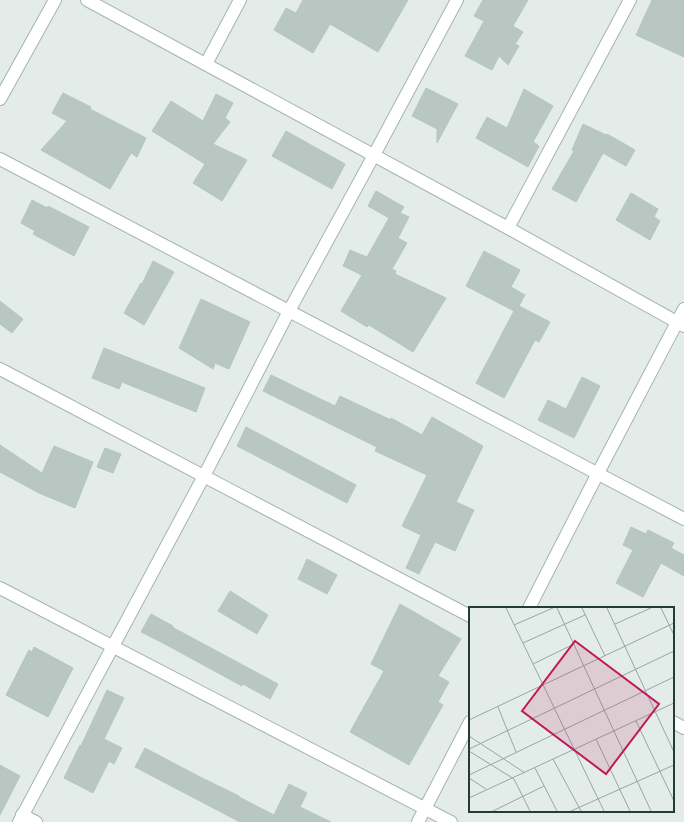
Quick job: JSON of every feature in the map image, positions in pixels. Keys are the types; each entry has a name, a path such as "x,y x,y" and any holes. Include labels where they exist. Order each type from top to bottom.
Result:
{"street":[{"path":"0,99 55,0"},
{"path":"87,0 508,228 680,325"},
{"path":"206,64 240,0"},
{"path":"36,822 21,819 204,476 289,311 374,156 456,0"},
{"path":"508,228 630,0"},
{"path":"0,159 684,519"},
{"path":"530,607 598,473 680,325 684,309"},
{"path":"0,369 469,615"},
{"path":"0,588 450,822"},
{"path":"674,723 684,728"},
{"path":"418,822 469,724"}],"building":[{"path":"303,0 408,0 378,52 330,24 313,53 274,30 286,8 296,13"},
{"path":"483,0 528,0 513,26 523,32 515,44 519,46 508,65 499,56 492,70 465,56 484,21 474,16"},
{"path":"652,0 684,0 684,57 636,35"},
{"path":"426,88 458,104 437,143 437,129 412,116"},
{"path":"524,89 553,106 533,142 539,146 528,167 476,138 487,117 507,128"},
{"path":"63,93 146,138 137,157 131,153 110,189 41,150 67,121 52,113"},
{"path":"216,94 233,103 225,118 230,122 213,144 247,160 222,201 193,183 205,164 152,131 171,101 203,121"},
{"path":"583,124 606,135 607,134 635,150 626,166 603,153 576,202 552,189 574,151 572,150"},
{"path":"286,131 345,164 332,189 272,156"},
{"path":"376,191 404,207 400,213 409,217 398,238 407,243 392,269 396,271 395,274 446,298 413,352 369,325 367,327 341,311 362,275 343,266 350,250 367,257 389,218 368,206"},
{"path":"631,193 658,209 654,217 660,221 650,240 616,220"},
{"path":"32,200 47,208 48,206 89,227 74,256 33,234 35,231 21,223"},
{"path":"484,251 520,270 511,287 525,295 519,306 550,322 539,342 535,340 504,398 476,383 514,311 466,286"},
{"path":"153,261 174,272 144,325 124,313 141,283 142,284"},
{"path":"201,299 250,322 229,369 215,363 213,369 179,348"},
{"path":"0,301 23,319 12,333 0,324"},
{"path":"104,348 205,388 196,412 122,382 119,389 92,378"},
{"path":"271,375 335,406 340,396 391,420 391,418 422,435 432,417 483,446 456,502 474,510 455,551 435,542 419,574 406,568 421,535 402,526 427,475 375,451 377,447 263,391"},
{"path":"582,377 600,386 574,438 538,420 548,400 566,409"},
{"path":"246,427 356,485 347,503 237,446"},
{"path":"0,445 42,473 54,446 93,462 75,508 39,493 0,472"},
{"path":"105,448 121,454 113,473 97,467"},
{"path":"631,527 646,534 648,530 674,543 671,548 684,555 684,576 661,563 643,597 616,583 633,550 623,545"},
{"path":"307,559 337,575 327,594 298,579"},
{"path":"230,591 268,615 257,634 218,611"},
{"path":"400,604 461,639 438,676 449,682 438,702 443,705 409,765 350,732 384,671 371,664"},
{"path":"151,614 173,626 172,627 278,684 270,699 243,684 242,686 141,632"},
{"path":"34,647 73,668 48,717 6,695 29,650 32,652"},
{"path":"107,690 124,698 104,739 122,748 114,764 109,761 93,793 64,778 80,745 81,746"},
{"path":"145,748 274,815 289,784 307,793 300,807 331,822 240,822 135,767"},
{"path":"0,765 20,776 0,815"}]}
